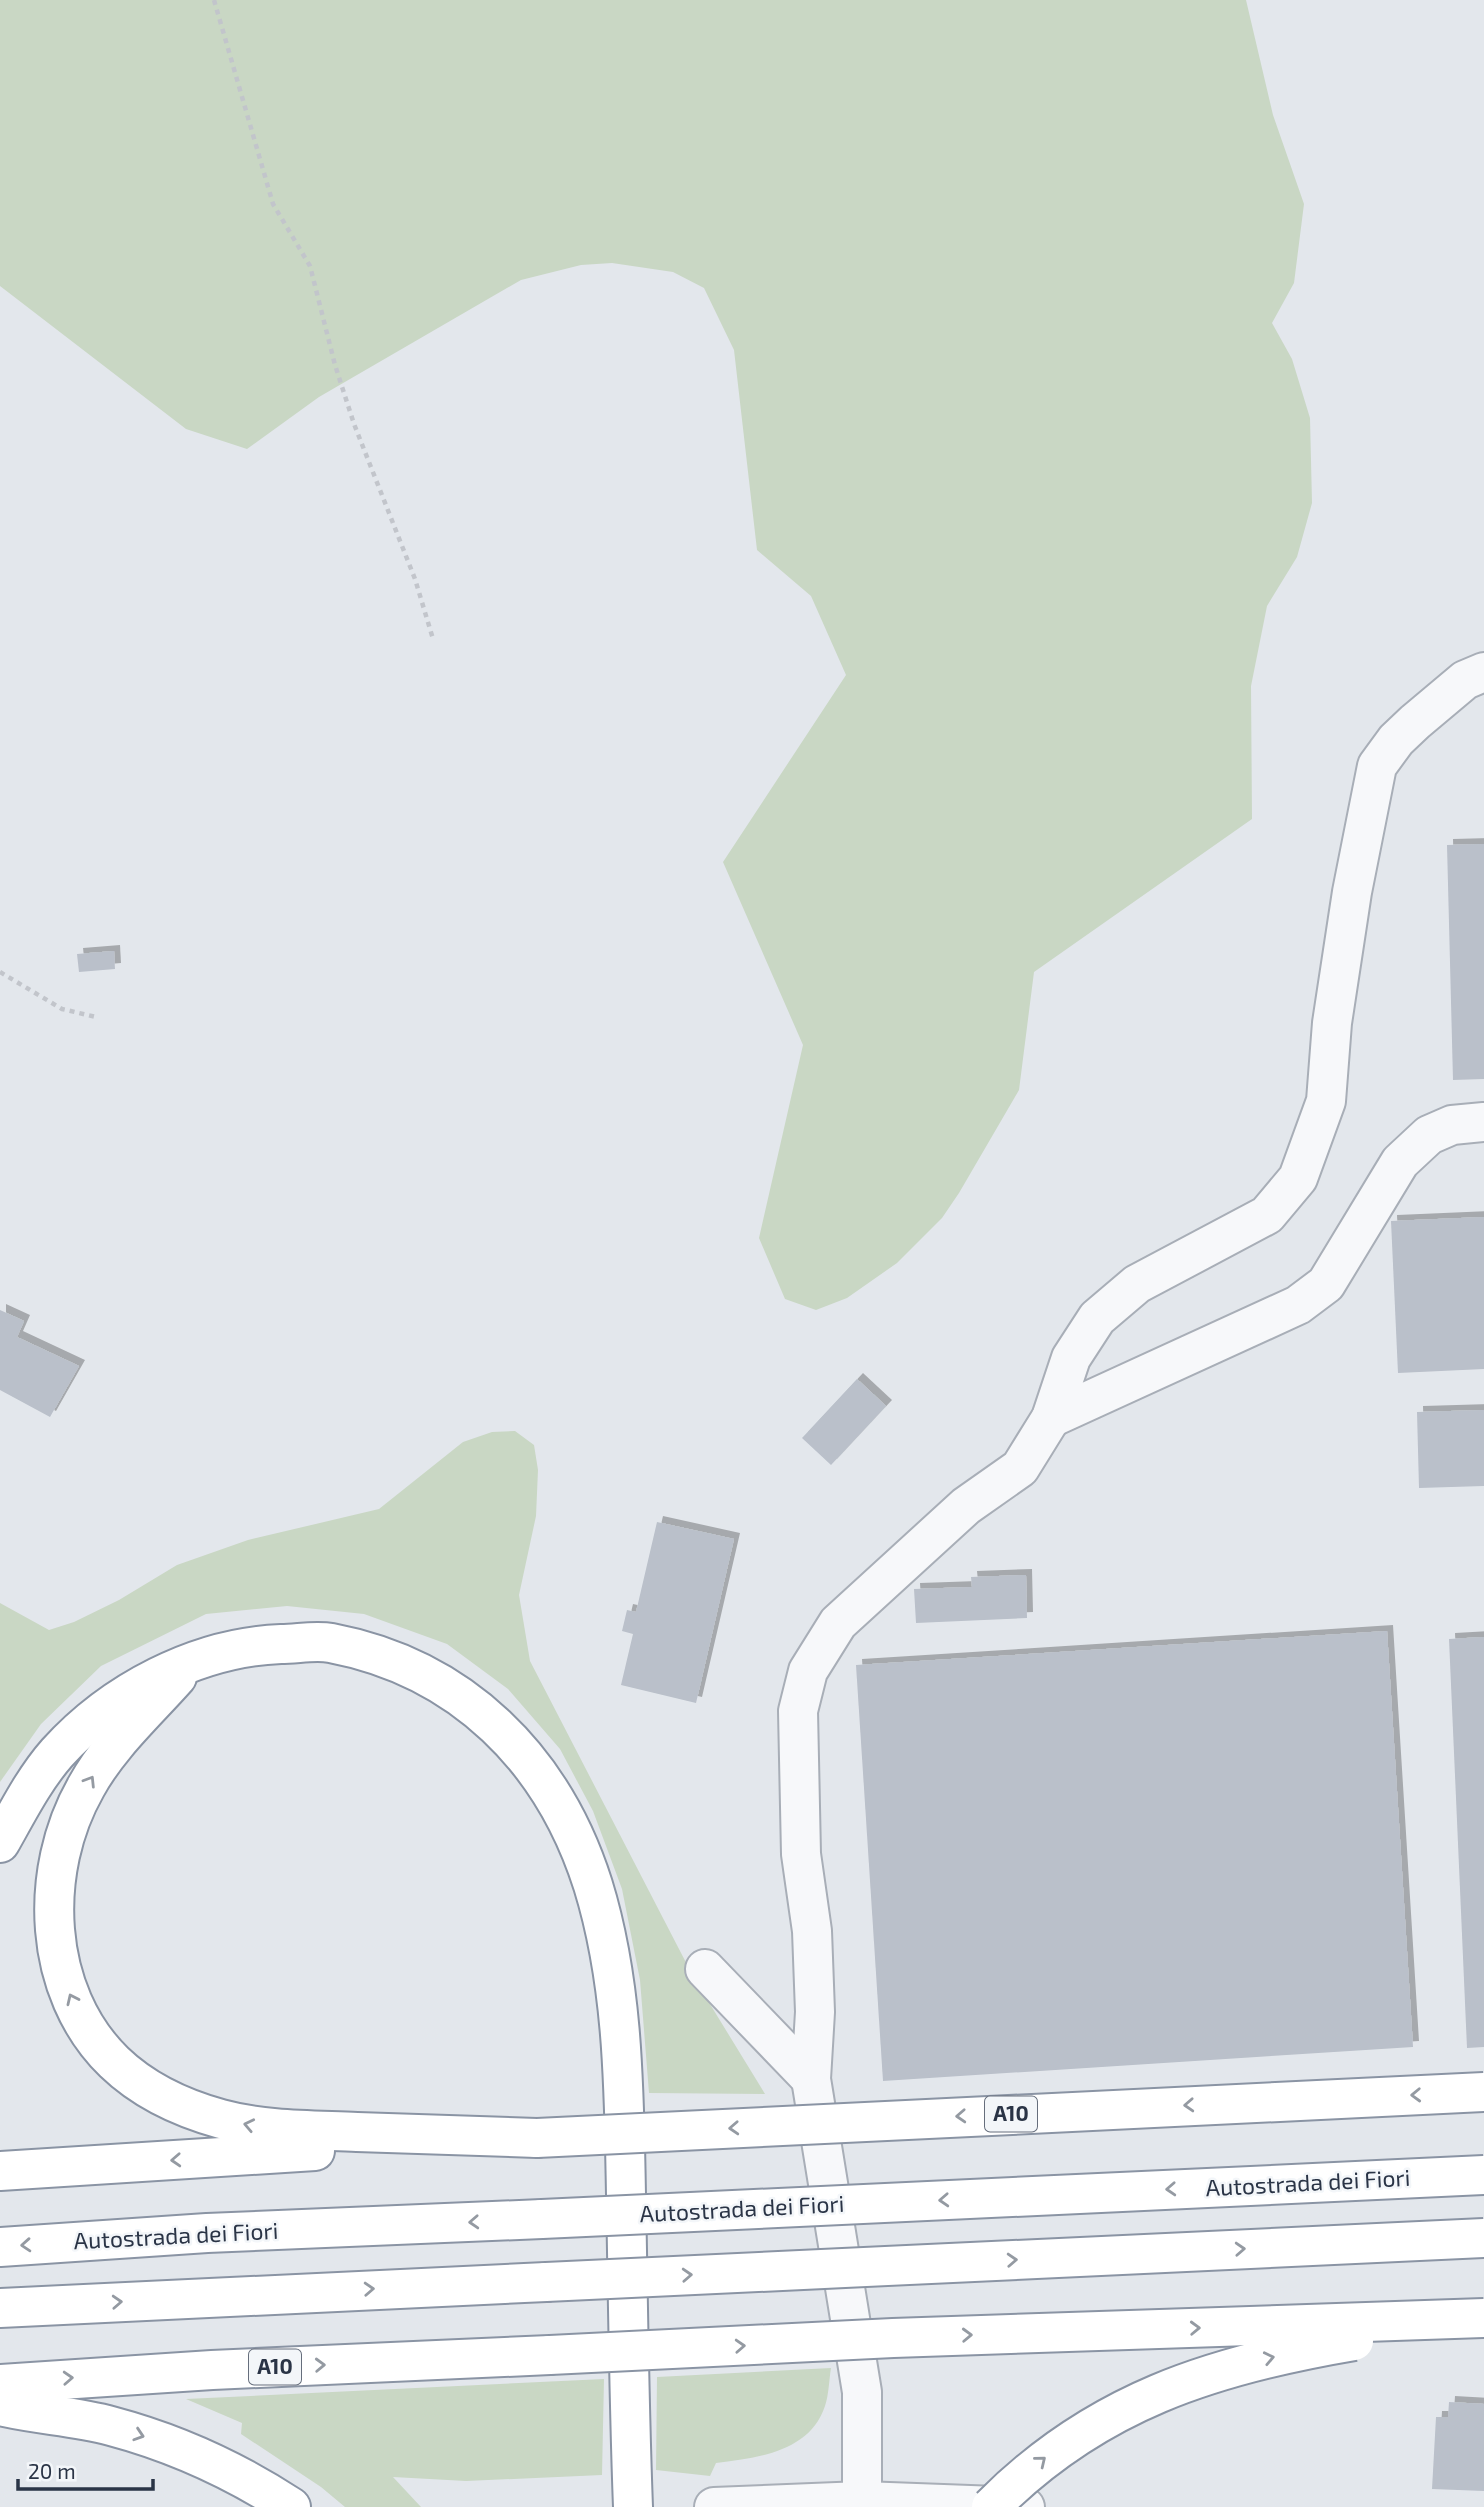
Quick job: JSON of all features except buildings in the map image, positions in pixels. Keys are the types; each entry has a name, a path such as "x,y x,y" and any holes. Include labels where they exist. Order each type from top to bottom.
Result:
{"highway":[{"path":"0,1843 55,1755 89,1721 123,1695 189,1664 261,1645 327,1642 380,1657 445,1684 497,1724 535,1771 567,1825 592,1883 616,1995 624,2086 633,2507"},
{"path":"189,1664 111,1750 86,1787 65,1831 55,1880 54,1932 64,1981 84,2024 113,2061 141,2085 175,2104 221,2119 268,2128 537,2138"},
{"name":"A10","path":"0,2171 537,2138 1484,2092"},
{"name":"Autostrada dei Fiori","path":"0,2247 207,2233 1484,2175"},
{"path":"0,2308 1484,2238"},
{"path":"991,2507 1017,2480 1057,2448 1100,2420 1146,2397 1202,2375 1328,2346 1484,2319"},
{"name":"A10","path":"0,2384 212,2370 893,2338 1484,2319"},
{"path":"0,2406 110,2426 184,2450 247,2479 291,2507"}],"street":[{"path":"862,2501 862,2392 811,2080 815,2012 812,1931 802,1854 797,1711 808,1671 838,1623 966,1506 1020,1468 1051,1418 1071,1358 1097,1318 1137,1284 1267,1215 1298,1178 1326,1101 1332,1023 1348,918 1377,766 1396,740 1415,722 1465,680 1484,672"},
{"path":"1051,1418 1298,1305 1326,1284 1399,1162 1429,1135 1452,1125 1484,1122"},
{"path":"705,1969 811,2080"},
{"path":"714,2507 862,2501 1025,2507"}],"path":[{"path":"214,0 273,204 310,266 334,365 354,424 415,579 433,639"},
{"path":"0,972 62,1010 96,1017"}],"green space":[{"path":"0,0 1246,0 1273,115 1304,204 1294,283 1272,323 1292,359 1310,418 1312,503 1297,557 1267,606 1251,686 1252,819 1034,972 1019,1090 942,1218 897,1263 847,1298 816,1310 785,1299 759,1238 803,1045 723,862 846,675 811,596 757,550 734,350 704,288 673,272 612,263 581,265 521,280 319,397 247,449 186,429 0,286"},
{"path":"515,1431 534,1445 538,1470 536,1516 519,1595 530,1661 694,1978 765,2094 649,2093 640,1980 622,1889 593,1811 560,1749 508,1689 447,1644 364,1614 287,1606 206,1614 101,1666 41,1724 0,1782 0,1603 49,1630 74,1622 119,1600 177,1565 248,1540 379,1509 463,1442 492,1432"},
{"path":"831,2368 825,2406 818,2421 795,2443 765,2455 716,2463 710,2476 656,2470 657,2377"},
{"path":"604,2379 602,2475 466,2481 393,2477 421,2507 345,2507 321,2487 241,2434 242,2423 186,2399"}]}
